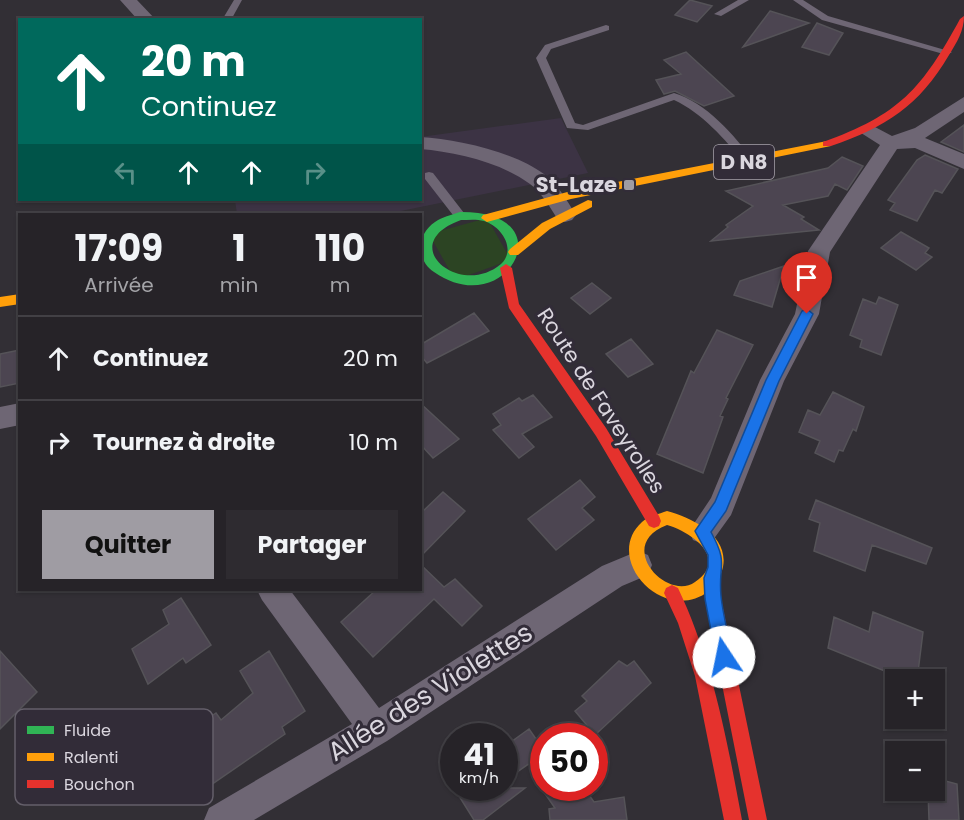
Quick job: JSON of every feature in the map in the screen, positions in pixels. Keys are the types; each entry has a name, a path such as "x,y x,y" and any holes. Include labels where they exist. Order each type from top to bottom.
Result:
{"main road":[{"name":"D N8","path":"487,218 560,207 619,187 838,141 867,131 895,115 917,97 935,75 964,19"},
{"name":"D N8","path":"514,252 546,226 560,207"},
{"path":"460,216 487,218 497,222 511,235 514,252 506,268 484,279 471,281 455,280 440,274 425,263 425,235 437,226 460,216"},
{"name":"Route de Faveyrolles","path":"506,268 513,305 601,432 654,520"},
{"name":"Route de Faveyrolles","path":"471,281 513,305"},
{"path":"0,302 18,299"},
{"path":"712,578 695,592 672,593 657,587 646,578 638,565 635,547 641,531 654,520 679,518 703,531 715,554 716,567 712,578 713,599 739,738 758,820"},
{"path":"672,593 683,611 696,644 733,820"}],"street":[{"path":"128,0 146,18"},
{"path":"703,531 721,506 772,380 807,314 819,251 891,143 922,132 964,103"},
{"path":"867,131 891,143 917,142 964,162"},
{"path":"422,143 470,150 535,178 560,207"},
{"path":"0,418 18,414"},
{"name":"Allée des Violettes","path":"221,820 375,729 612,576 638,565"},
{"path":"273,591 375,729"}],"lane":[{"path":"227,18 238,0"},
{"path":"718,14 745,0"},
{"path":"797,0 825,18 947,52"},
{"path":"606,28 548,47 543,52 541,58 571,126 584,128 674,96 686,100 738,148 748,161"},
{"path":"429,176 460,216"}],"shaded area":[{"path":"561,118 588,173 391,213 237,213 235,201 422,201 422,137"}],"green space":[{"path":"487,218 511,260 455,280 429,234"}],"building":[{"path":"690,0 712,6 697,22 675,15"},
{"path":"770,11 809,23 743,47"},
{"path":"817,23 843,33 829,55 802,47"},
{"path":"686,52 734,96 704,106 675,91 664,94 656,80 681,74 664,60"},
{"path":"964,125 964,152 941,142"},
{"path":"925,155 958,169 942,193 935,190 917,221 890,210 895,203 888,200 917,160"},
{"path":"842,157 863,166 847,190 835,184 828,196 783,205 804,217 801,219 819,230 711,241 728,227 726,225 753,206 726,191 828,168"},
{"path":"901,232 929,248 925,253 932,257 916,270 881,248"},
{"path":"784,266 772,307 734,295 740,281"},
{"path":"592,283 611,298 590,314 571,298"},
{"path":"879,297 898,305 881,355 860,347 862,340 850,335 863,299 876,304"},
{"path":"474,313 489,331 427,363 422,357 422,344"},
{"path":"717,330 753,345 726,398 728,399 720,416 723,417 703,473 657,454 691,371 694,373"},
{"path":"631,339 653,364 628,377 606,354"},
{"path":"18,350 18,383 0,387 0,354"},
{"path":"833,392 864,407 856,431 853,429 843,451 839,450 834,462 815,453 820,441 799,432 808,410 820,415"},
{"path":"533,395 552,417 522,434 534,447 519,458 493,430 501,425 493,414 519,398 522,401"},
{"path":"422,405 459,439 433,458 422,446"},
{"path":"580,480 595,497 582,508 594,520 556,550 528,519"},
{"path":"443,492 465,511 422,555 422,512"},
{"path":"816,500 932,548 926,564 872,545 865,571 814,551 820,523 809,519"},
{"path":"422,566 444,587 455,579 482,606 462,626 434,599 373,657 341,622 375,591 422,591"},
{"path":"181,598 211,645 186,663 183,658 148,684 132,649 169,624 163,610"},
{"path":"873,612 923,632 918,669 885,669 885,671 828,648 834,617 869,632"},
{"path":"0,651 37,692 20,709 15,709 15,714 0,729"},
{"path":"269,651 305,711 282,727 285,734 213,783 213,715 216,713 221,720 253,693 240,671"},
{"path":"619,661 627,666 634,661 651,683 608,723 585,723 575,711 587,701 582,696"},
{"path":"530,730 530,763 518,771 518,737"},
{"path":"945,781 957,784 959,820 929,820 928,801 945,801"},
{"path":"624,797 627,820 550,820 549,809 555,808 550,801 594,802"},
{"path":"462,801 508,801 483,820 474,820"}],"traffic: fast":[{"path":"460,216 488,218 501,225 510,237 513,244 511,258 507,265 493,276 477,280 461,279 433,266 426,255 426,242 435,228 443,222 460,216"}],"traffic: slow":[{"path":"487,218 571,195 827,144"},
{"path":"514,252 546,226 588,204"},
{"path":"0,302 18,299"},
{"path":"667,518 678,521 700,533 714,551 717,561 715,572 707,583 694,592 679,594 664,590 651,581 641,569 636,555 637,541 646,528 667,518"}],"traffic: jam":[{"path":"827,144 877,124 911,99 938,65 964,19"},
{"path":"506,268 513,305 601,432 654,521"},
{"path":"712,578 713,599 758,820"},
{"path":"672,593 685,620 704,676 733,820"}],"place":[{"name":"St-Laze","path":"629,185"}],"route":[{"path":"724,657 713,599 712,578 716,567 715,554 711,542 703,531 721,506 772,380 807,314"}]}
